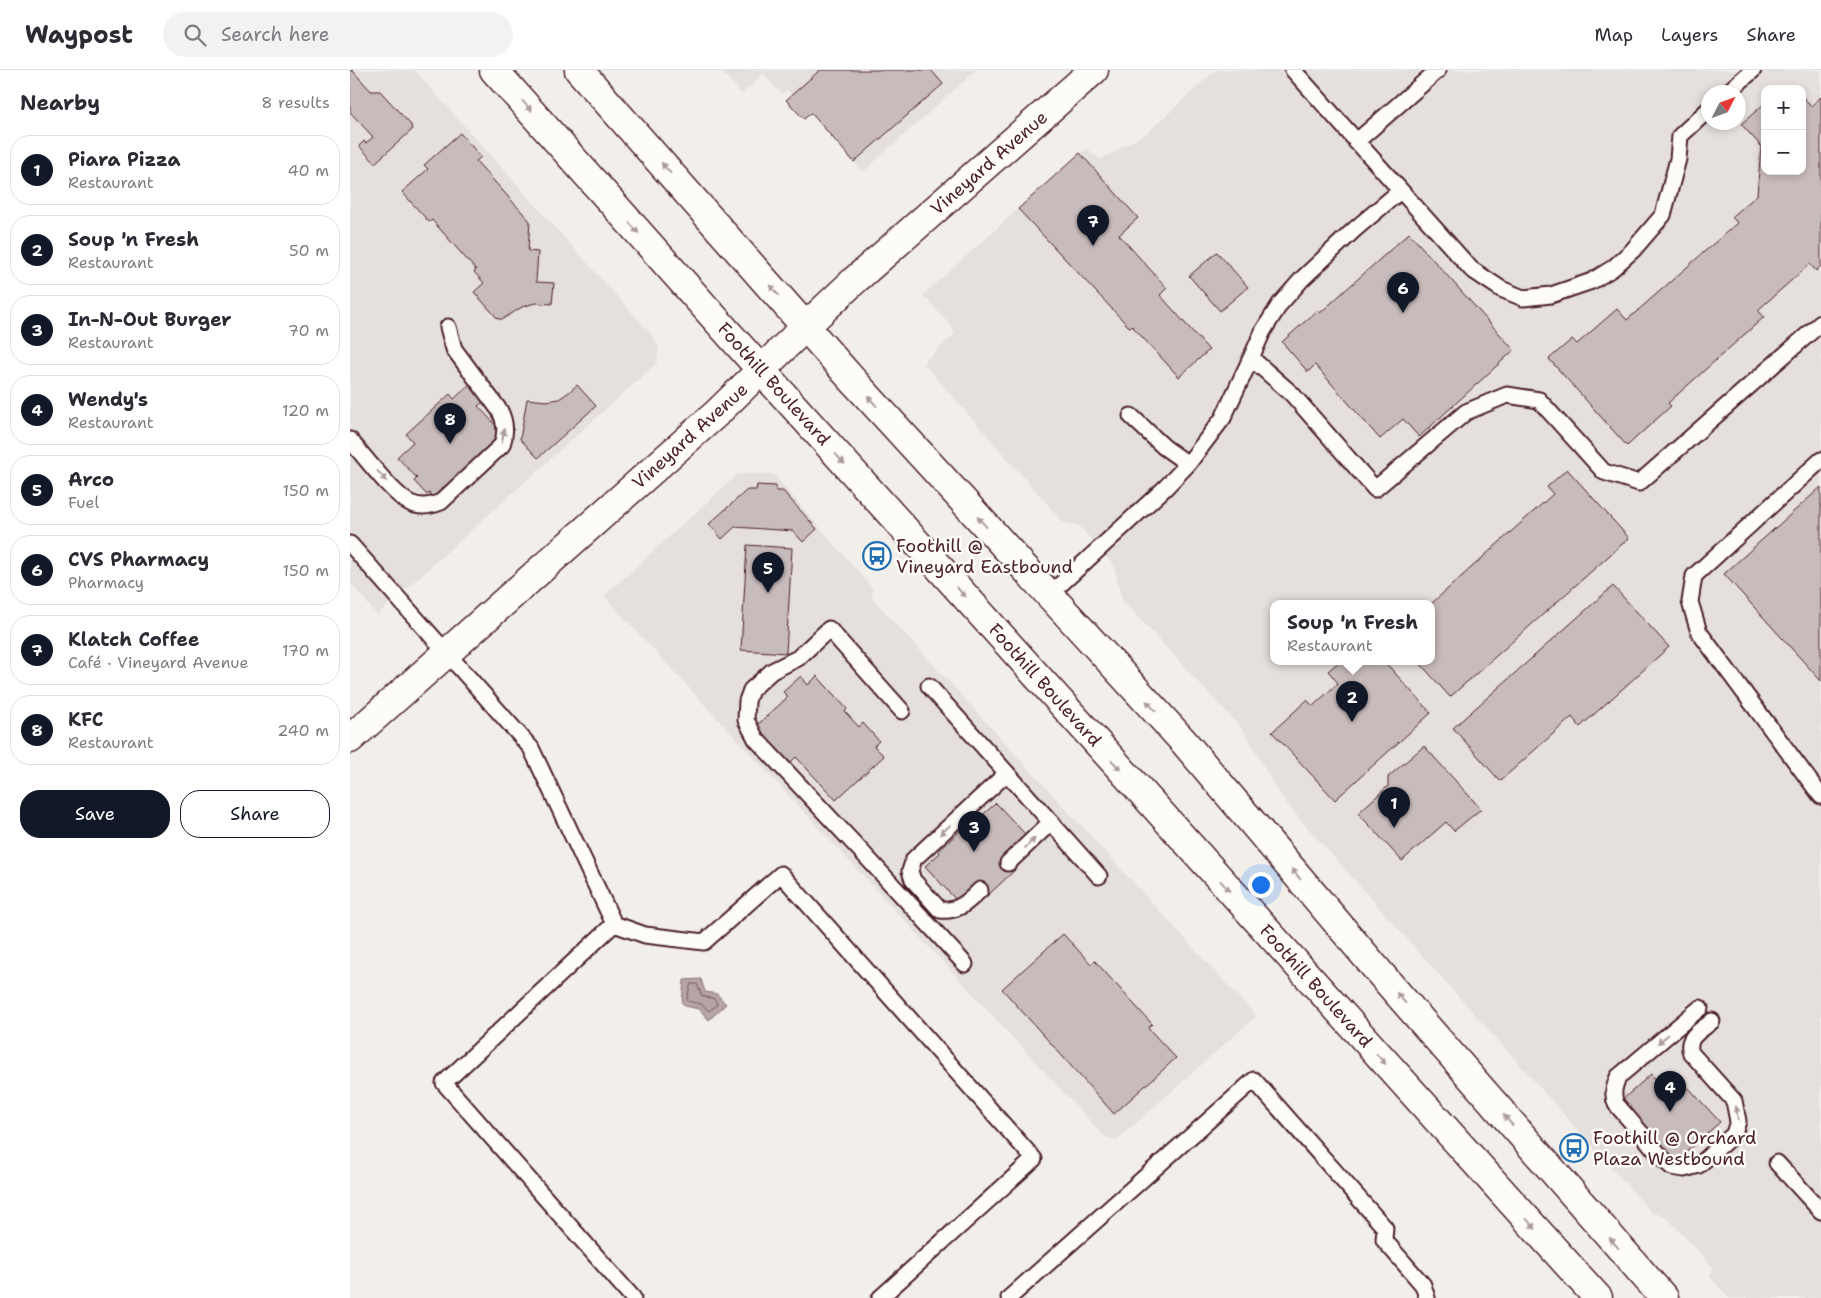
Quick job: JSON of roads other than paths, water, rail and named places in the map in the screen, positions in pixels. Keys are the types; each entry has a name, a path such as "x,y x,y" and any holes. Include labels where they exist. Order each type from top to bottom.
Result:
{"main road":[{"name":"Foothill Boulevard","path":"494,70 761,370 1598,1298"},
{"path":"580,70 849,376 1184,742 1385,979 1664,1298"},
{"name":"Vineyard Avenue","path":"350,739 713,416 855,280 1094,70"}],"lane":[{"path":"1293,70 1471,269 1501,289 1523,298 1551,295 1592,281 1613,268 1639,243 1663,215 1678,159 1680,136 1701,116"},
{"path":"1356,142 1438,70"},
{"path":"1736,85 1753,70"},
{"path":"1049,595 1165,488 1188,464 1223,418 1252,358 1263,330 1280,304 1302,279 1354,230 1400,191"},
{"path":"1252,358 1292,394 1375,489 1466,412 1507,395 1539,400 1604,472 1639,483 1821,323"},
{"path":"350,440 399,495 410,503 421,506 440,502 502,445 506,434 504,420 500,411 454,350 448,327"},
{"path":"1132,416 1164,447 1188,464"},
{"path":"1821,460 1694,576 1690,602 1699,632 1821,796"},
{"path":"350,544 531,748 614,924 645,935 704,942 781,874 1034,1159 880,1298"},
{"path":"902,711 829,629 798,658 772,671 751,690 747,701 746,720 756,739 965,964"},
{"path":"929,686 1099,876"},
{"path":"980,890 964,905 950,911 940,910 913,880 910,871 914,860 1007,773"},
{"path":"1008,863 1051,822"},
{"path":"614,924 444,1083 634,1298"},
{"path":"1700,1008 1618,1077 1614,1087 1613,1096 1616,1104 1672,1167 1684,1169 1699,1165 1734,1134 1738,1121 1734,1101 1691,1053 1688,1046 1690,1039 1712,1021"},
{"path":"1010,1298 1254,1080 1385,1228 1384,1240 1423,1285 1427,1298"},
{"path":"1777,1163 1821,1211"}],"water":[{"path":"701,979 705,992 717,994 726,1004 709,1020 699,1009 685,1006 682,1003 684,980"}],"place":[{"name":"Klatch Coffee","path":"1093,246"},
{"name":"CVS Pharmacy","path":"1403,313"},
{"name":"KFC","path":"450,444"},
{"name":"Foothill @ Vineyard Eastbound","path":"877,556"},
{"name":"Arco","path":"768,593"},
{"name":"Soup 'n Fresh","path":"1352,722"},
{"name":"Piara Pizza","path":"1394,828"},
{"name":"In-N-Out Burger","path":"974,852"},
{"name":"Wendy's","path":"1670,1112"},
{"name":"Foothill @ Orchard Plaza Westbound","path":"1574,1148"}]}
